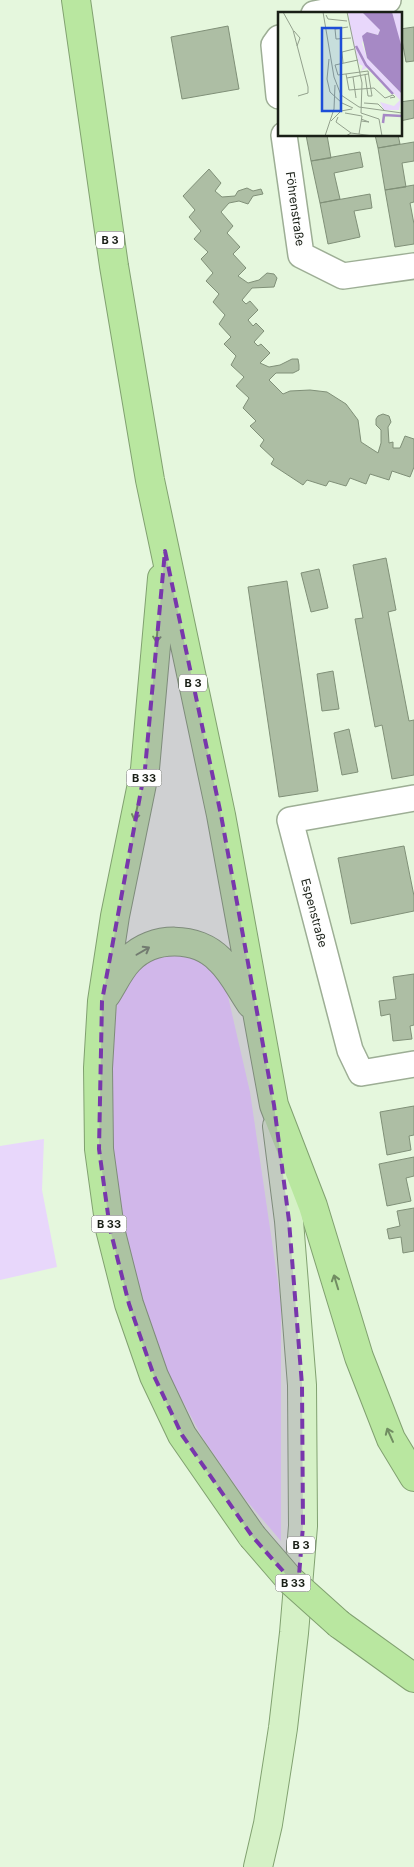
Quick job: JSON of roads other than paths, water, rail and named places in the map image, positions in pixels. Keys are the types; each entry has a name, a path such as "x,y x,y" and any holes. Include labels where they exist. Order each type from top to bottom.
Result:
{"highway":[{"name":"B 3","path":"76,0 114,266 149,470 221,815 274,1105"},
{"name":"B 33","path":"165,551 145,769 115,916 102,1001 98,1068 99,1149 110,1229 129,1304 154,1376 182,1435 252,1536 290,1580 339,1624 414,1678"},
{"path":"102,1001 129,960 144,948 161,943 182,942 203,947 220,960 257,1014"},
{"path":"274,1105 313,1206 359,1357 391,1439 414,1477"}],"main road":[{"name":"B 3","path":"258,1867 268,1824 283,1728 294,1633 303,1526 302,1385 289,1221 274,1105"}],"street":[{"path":"325,12 388,0"},
{"path":"278,39 274,45 278,86"},
{"name":"Föhrenstraße","path":"284,136 301,255 343,276 414,266"},
{"name":"Espenstraße","path":"414,798 290,820 350,1050 361,1073 414,1064"}]}
